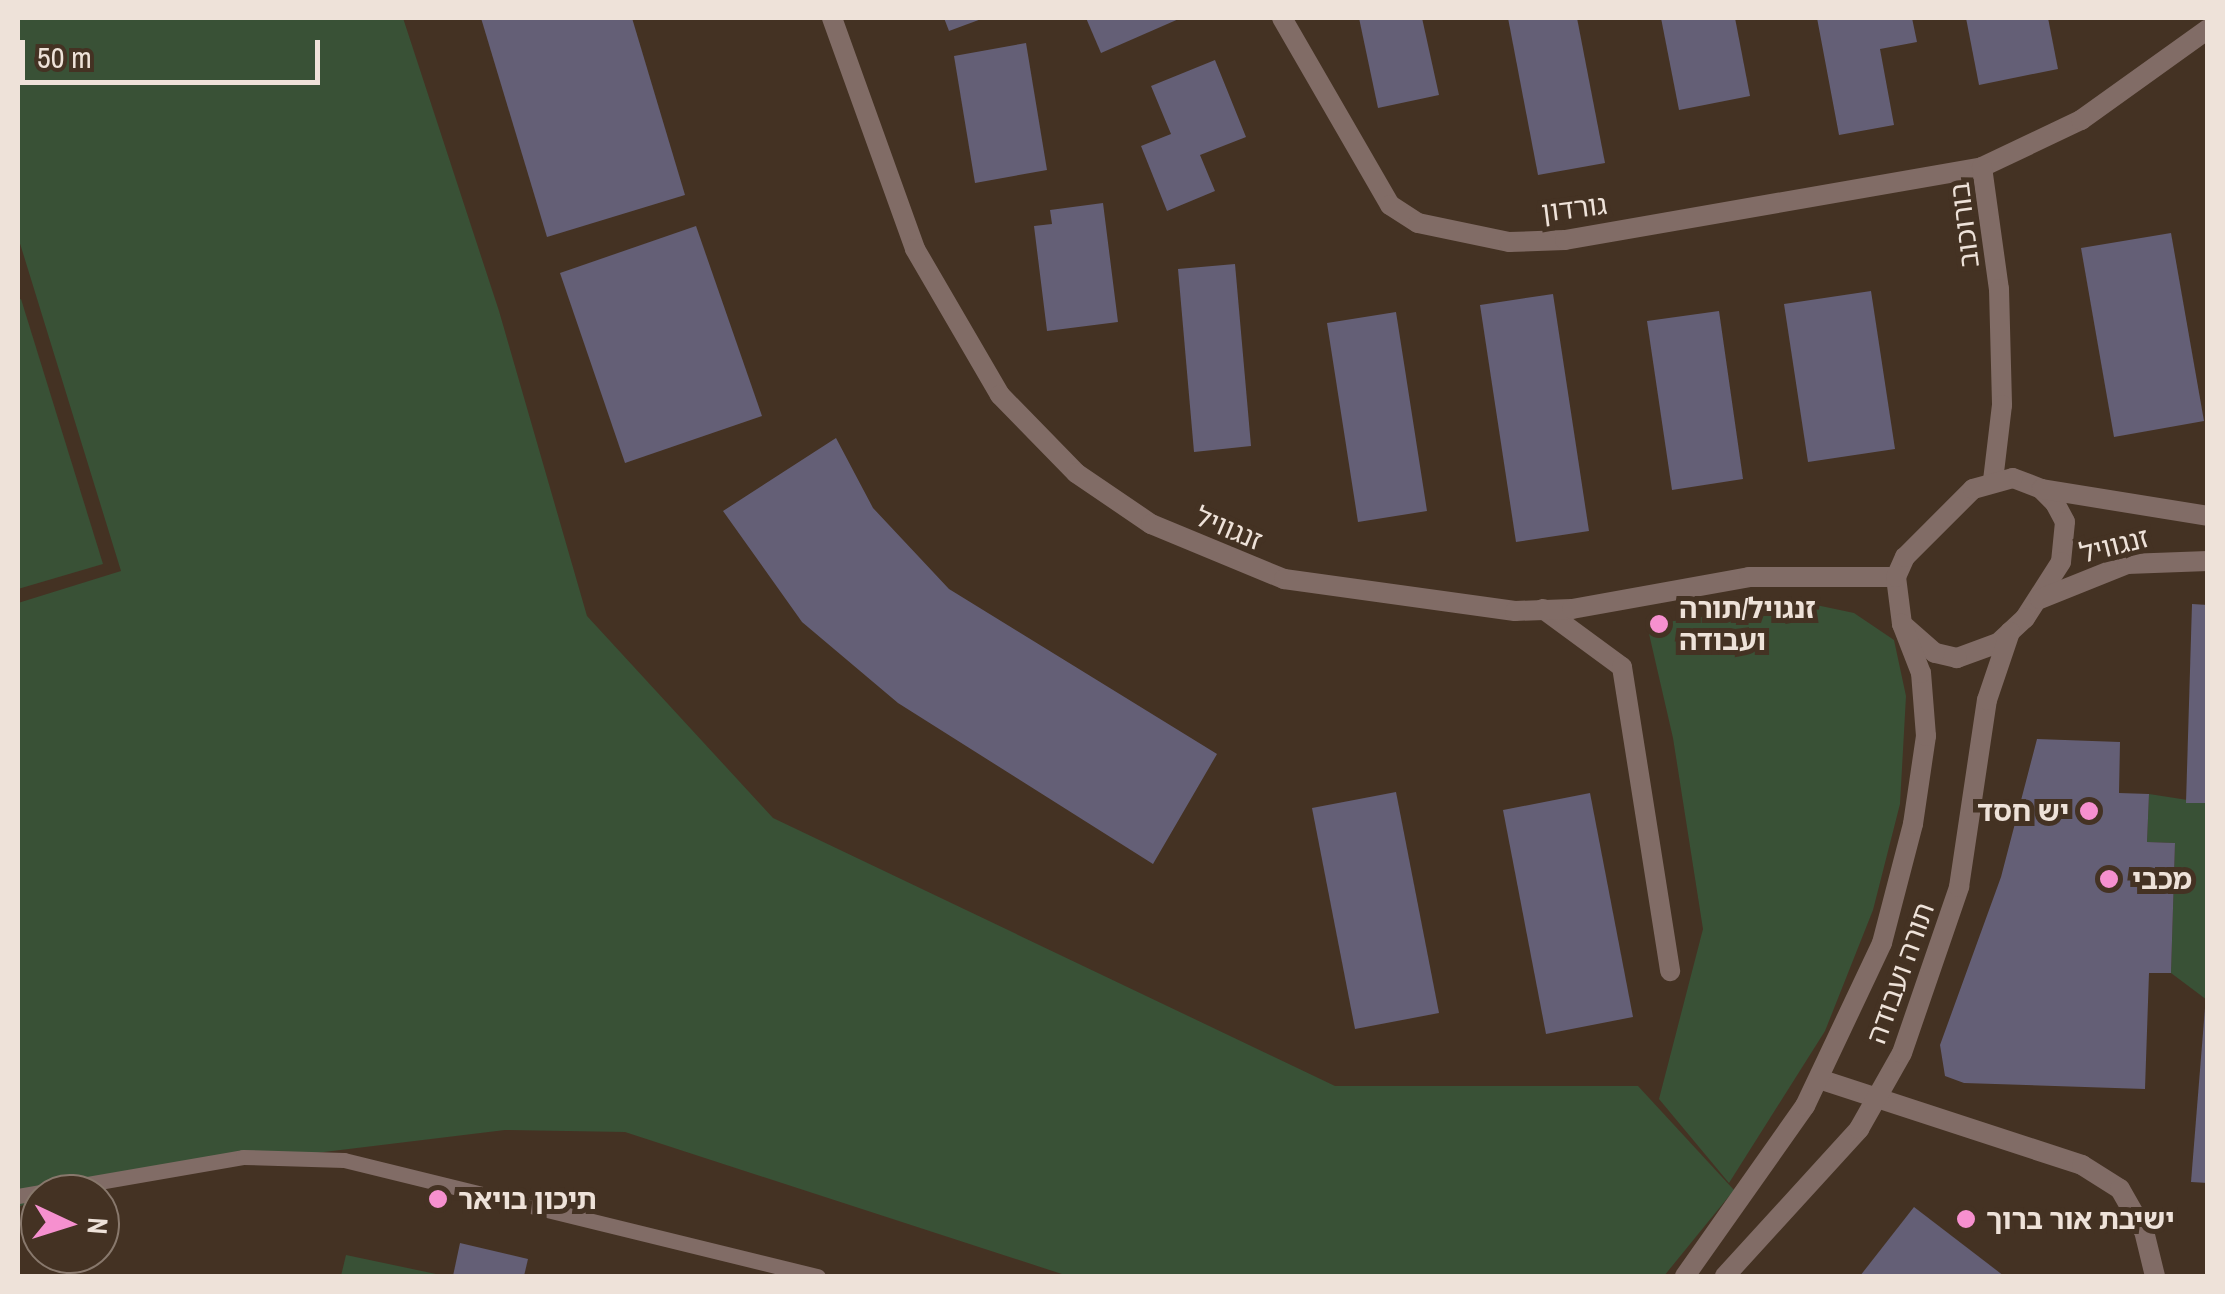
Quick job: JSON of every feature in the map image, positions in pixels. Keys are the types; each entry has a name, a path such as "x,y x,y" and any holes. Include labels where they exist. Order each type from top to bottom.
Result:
{"street":[{"name":"זנגוויל","path":"832,18 916,249 1000,395 1076,474 1152,524 1284,579 1435,603 1544,610 1749,577 1896,577"},
{"name":"גורדון","path":"1282,18 1390,205 1418,223 1468,237 1565,240 1982,166"},
{"name":"בורוכוב","path":"1992,480 2002,405 1999,289 1982,166 2081,120 2208,30"},
{"path":"1992,480 2041,489 2065,522 2066,542 2038,600 2010,632 1978,654 1957,658 1916,642 1902,624 1896,577 1934,527 1992,480"},
{"name":"זנגוויל","path":"2041,489 2208,516"},
{"name":"זנגוויל","path":"2038,600 2127,564 2208,561"},
{"path":"1544,610 1622,666 1670,971"},
{"name":"תורה ועבודה","path":"1686,1276 1774,1155 1819,1079 1882,942 1913,824 1926,736 1921,673 1902,624"},
{"name":"תורה ועבודה","path":"1725,1276 1829,1165 1881,1094 1924,999 1960,886 1987,700 2010,632"},
{"path":"1819,1079 1881,1094 2082,1165 2120,1189 2144,1230 2155,1276"}],"lane":[{"path":"18,1196 243,1157 344,1160 818,1276"}],"green space":[{"path":"18,18 403,18 499,311 587,616 773,818 1335,1086 1638,1086 1734,1190 1664,1276 1068,1276 625,1132 505,1130 120,1177 20,1174 18,1207 18,603 121,571 18,237"},
{"path":"21,299 103,564 18,589 18,300"},
{"path":"1802,602 1854,613 1894,640 1906,696 1900,804 1873,910 1825,1031 1729,1183 1659,1099 1703,929 1673,738 1647,625"},
{"path":"2149,794 2207,803 2207,1000 2171,973 2175,843 2147,842"},
{"path":"346,1255 436,1274 341,1276"}],"building":[{"path":"481,18 632,18 685,195 547,237"},
{"path":"944,18 984,18 949,31"},
{"path":"1086,18 1181,18 1101,53"},
{"path":"1359,18 1422,18 1439,95 1378,108"},
{"path":"1508,18 1577,18 1605,163 1538,175"},
{"path":"1661,18 1735,18 1750,96 1679,110"},
{"path":"1817,18 1912,18 1917,42 1880,49 1894,125 1839,135"},
{"path":"1966,18 2048,18 2058,69 1979,85"},
{"path":"1026,43 1047,170 975,183 954,56"},
{"path":"1215,60 1246,137 1200,155 1215,191 1167,211 1141,146 1171,134 1151,86"},
{"path":"1103,203 1118,322 1047,331 1034,226 1052,224 1050,210"},
{"path":"696,226 762,416 625,463 560,273"},
{"path":"2171,233 2204,421 2114,437 2081,248"},
{"path":"1235,264 1251,446 1194,452 1178,269"},
{"path":"1871,291 1895,449 1808,462 1784,304"},
{"path":"1553,294 1589,531 1516,542 1480,305"},
{"path":"1719,311 1743,479 1672,490 1647,321"},
{"path":"1396,312 1427,511 1358,522 1327,323"},
{"path":"836,438 873,508 949,589 1217,754 1153,864 898,703 802,622 723,511"},
{"path":"2192,604 2208,605 2208,803 2186,803"},
{"path":"2037,739 2120,742 2119,793 2149,794 2147,842 2175,843 2171,973 2149,973 2145,1089 1964,1083 1945,1076 1940,1045 2001,877"},
{"path":"1396,792 1439,1013 1355,1029 1312,808"},
{"path":"1590,793 1633,1017 1546,1034 1503,810"},
{"path":"2208,1008 2208,1183 2191,1182"},
{"path":"1914,1207 2004,1276 1860,1276"},
{"path":"460,1243 528,1259 524,1276 453,1276"}],"place":[{"name":"זנגויל/תורה ועבודה","path":"1659,624"},
{"name":"יש חסד","path":"2089,811"},
{"name":"מכבי","path":"2109,879"},
{"name":"תיכון בויאר","path":"438,1199"},
{"name":"ישיבת אור ברוך","path":"1966,1219"}]}
